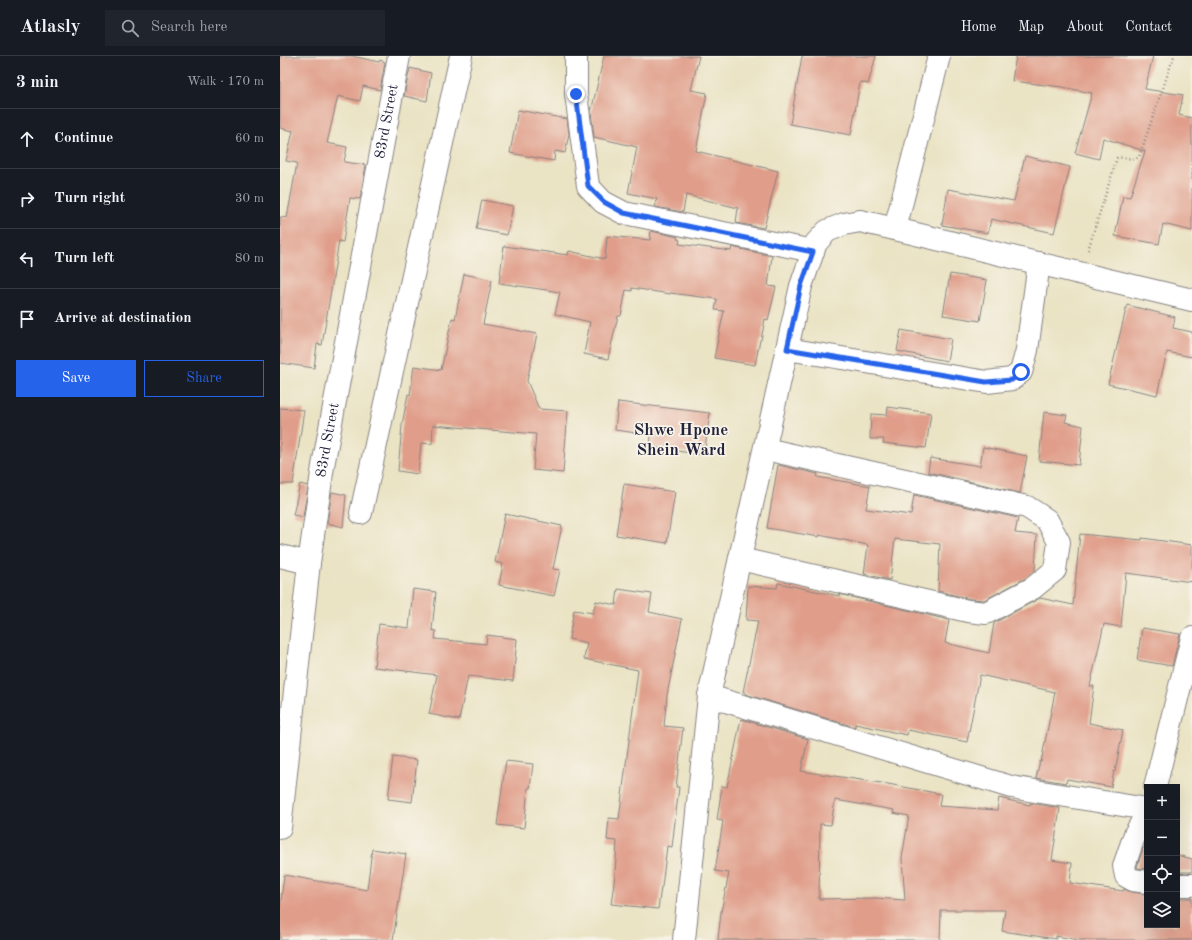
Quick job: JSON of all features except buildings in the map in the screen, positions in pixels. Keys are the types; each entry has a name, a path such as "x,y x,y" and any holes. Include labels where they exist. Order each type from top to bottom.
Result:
{"street":[{"name":"83rd Street","path":"280,828 308,563 323,466 399,56"},
{"path":"361,513 461,56"},
{"path":"576,56 576,94 588,186 604,202 624,213 813,252"},
{"path":"895,229 939,56"},
{"path":"684,940 709,696 801,286 816,243 827,231 844,224 860,221 1192,300"},
{"path":"787,349 986,382 1012,380 1021,372 1027,350 1039,263"},
{"path":"740,559 968,611 986,613 1033,588 1055,570 1059,542 1047,520 1027,507 765,448"},
{"path":"280,556 308,563"},
{"path":"1156,784 1192,638"},
{"path":"709,696 1011,787 1144,809"},
{"path":"1144,818 1135,834 1124,866 1126,876 1133,880 1144,882"},
{"path":"1180,885 1192,885"}],"path":[{"path":"1081,273 1117,158 1136,159 1139,157 1174,56"}],"district":[{"name":"Shwe Hpone Shein Ward","path":"681,440"}],"route":[{"path":"576,94 588,186 604,202 624,213 813,252 801,286 787,349 986,382 1012,380 1021,372"}]}
